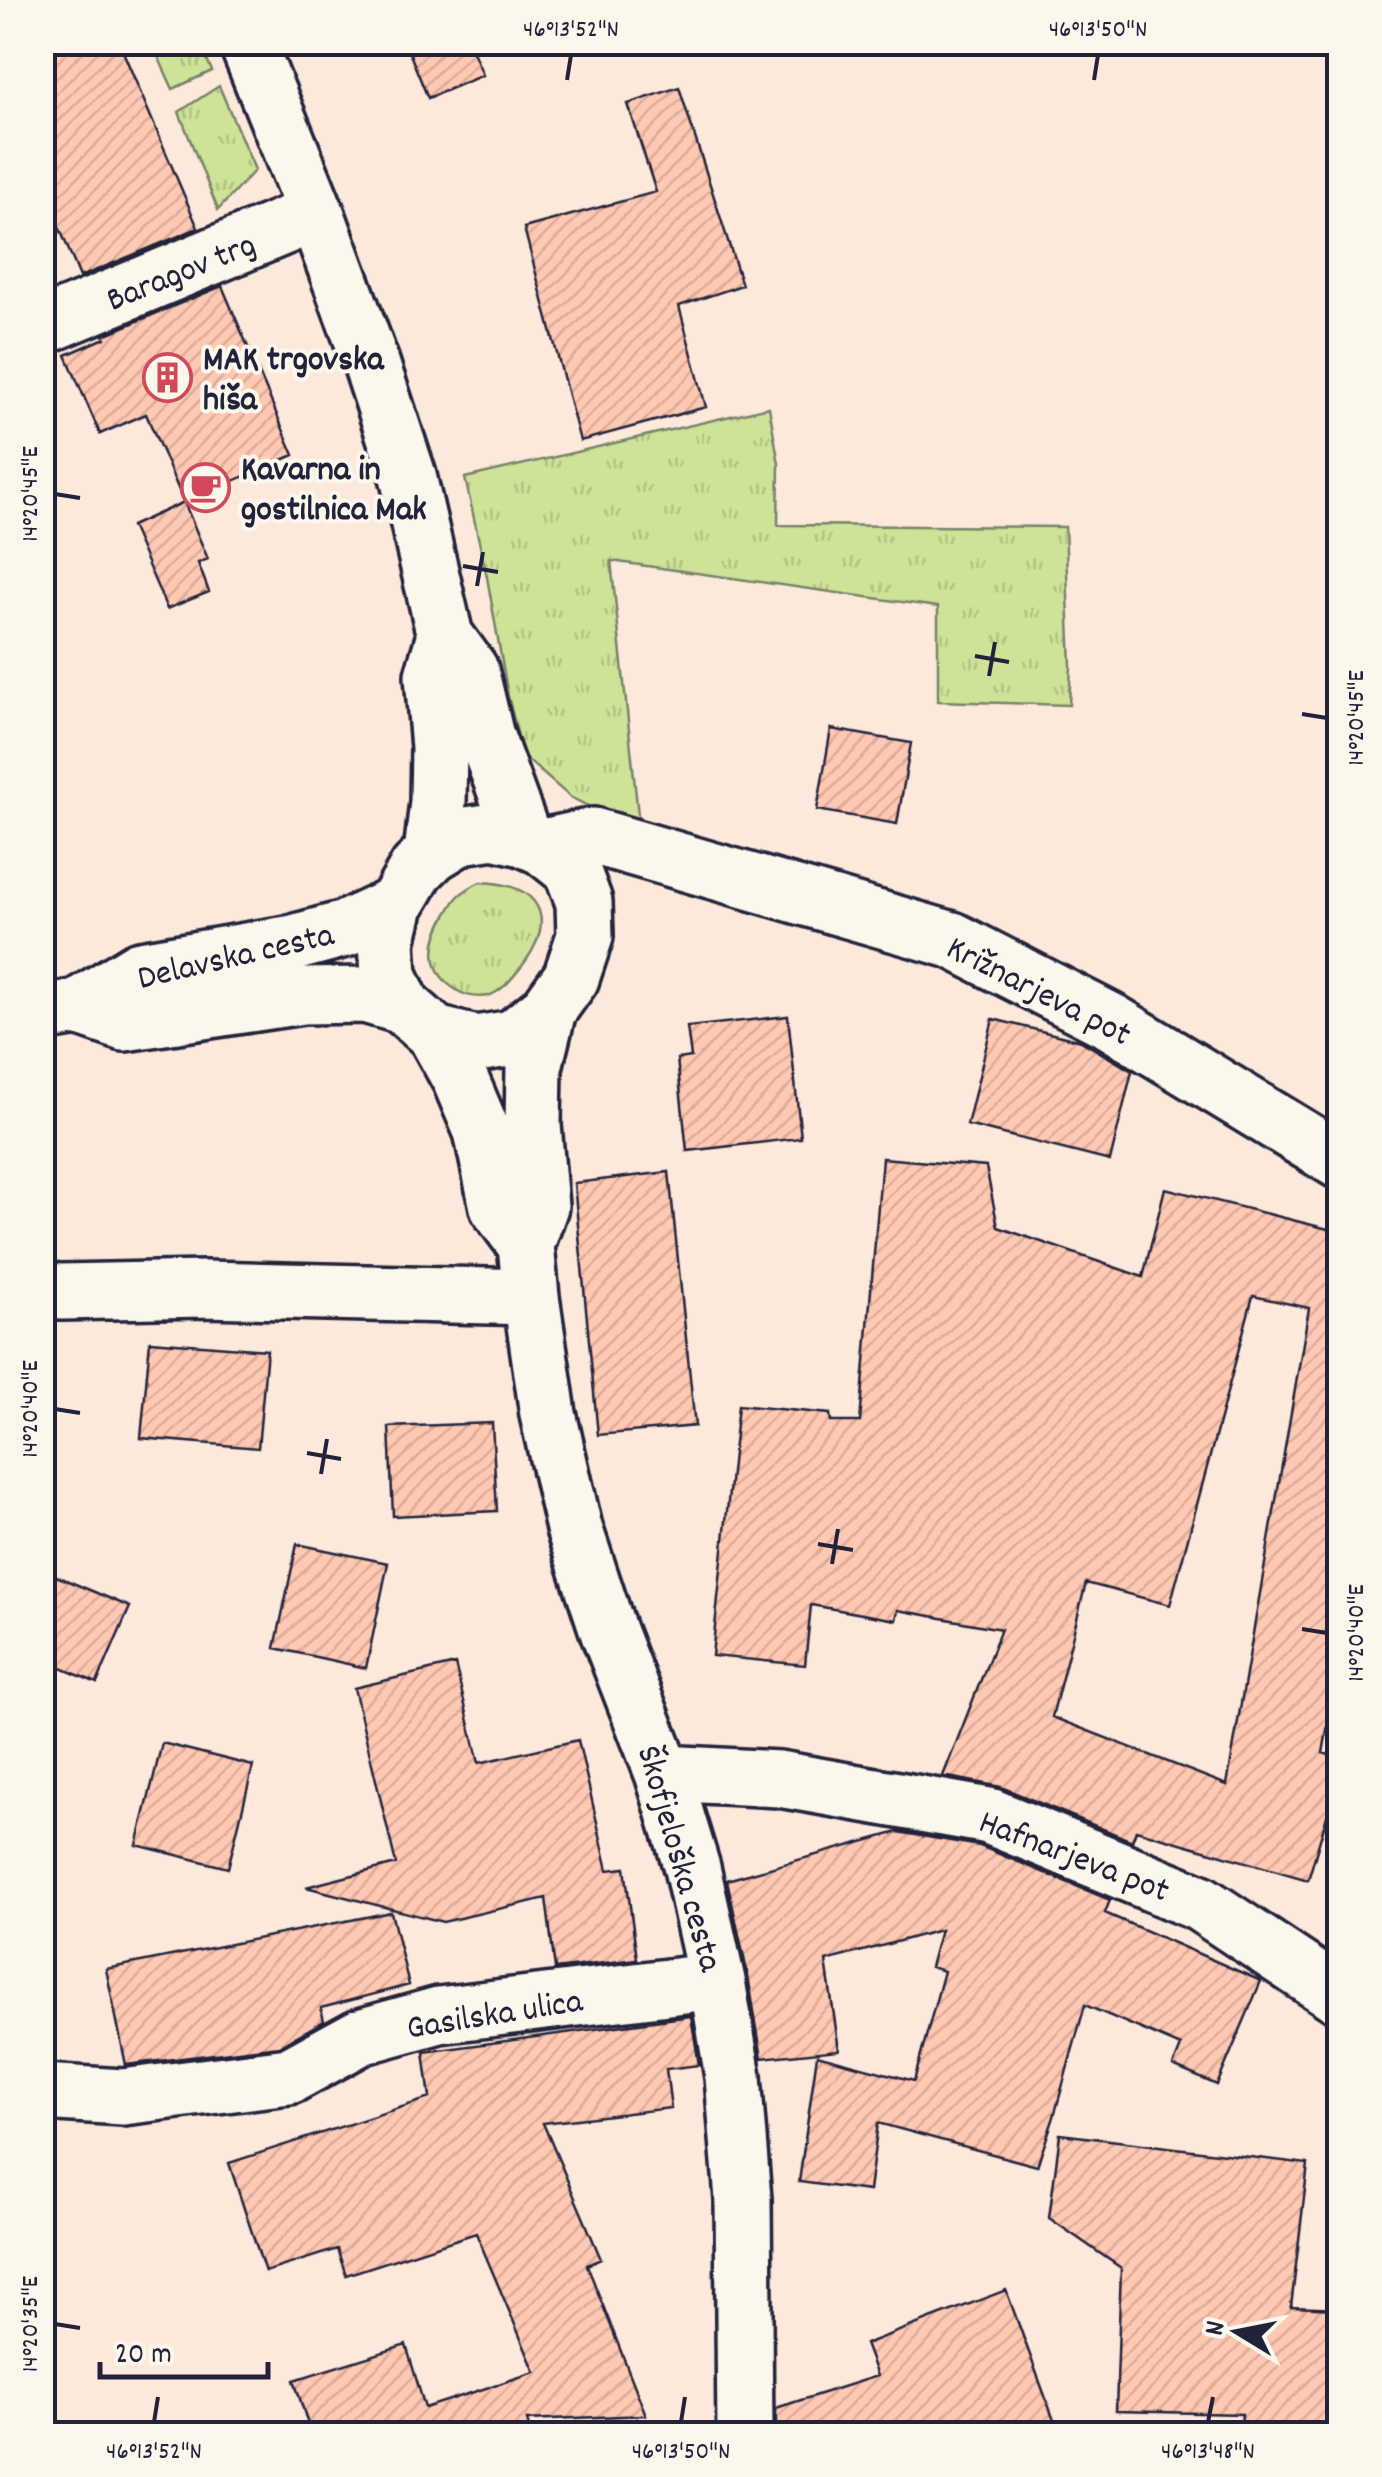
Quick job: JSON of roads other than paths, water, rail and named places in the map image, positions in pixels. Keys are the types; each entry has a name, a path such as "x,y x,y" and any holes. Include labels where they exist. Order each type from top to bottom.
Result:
{"street":[{"path":"246,42 316,213 371,363 408,476 445,636 470,670 486,737 533,843"},
{"name":"Baragov trg","path":"42,327 316,213"},
{"path":"432,854 440,748 433,676 445,636"},
{"path":"494,830 533,843 572,870 584,902 585,936 571,978 548,1010 513,1038 476,1044 419,1020 389,976 387,942 396,905 417,869 461,836 494,830"},
{"name":"Križnarjeva pot","path":"533,843 593,836 952,940 1112,1022 1340,1161"},
{"name":"Delavska cesta","path":"60,1010 140,969 293,943 345,929 396,905"},
{"name":"Delavska cesta","path":"60,1010 124,1023 302,996 365,995 419,1020"},
{"name":"Škofjeloška cesta","path":"528,1271 540,1206 532,1107 534,1067 548,1010"},
{"name":"Škofjeloška cesta","path":"419,1020 460,1079 482,1132 498,1208 528,1271 548,1414 574,1528 663,1774 692,1868 733,2077 743,2199 746,2434"},
{"path":"42,1290 223,1289 528,1271"},
{"name":"Hafnarjeva pot","path":"663,1774 779,1780 989,1816 1200,1903 1340,1996"},
{"name":"Gasilska ulica","path":"42,2092 123,2097 289,2076 360,2037 439,2015 717,1981"}],"place":[{"name":"MAK trgovska hiša","path":"168,377"},
{"name":"Kavarna in gostilnica Mak","path":"206,487"}]}
